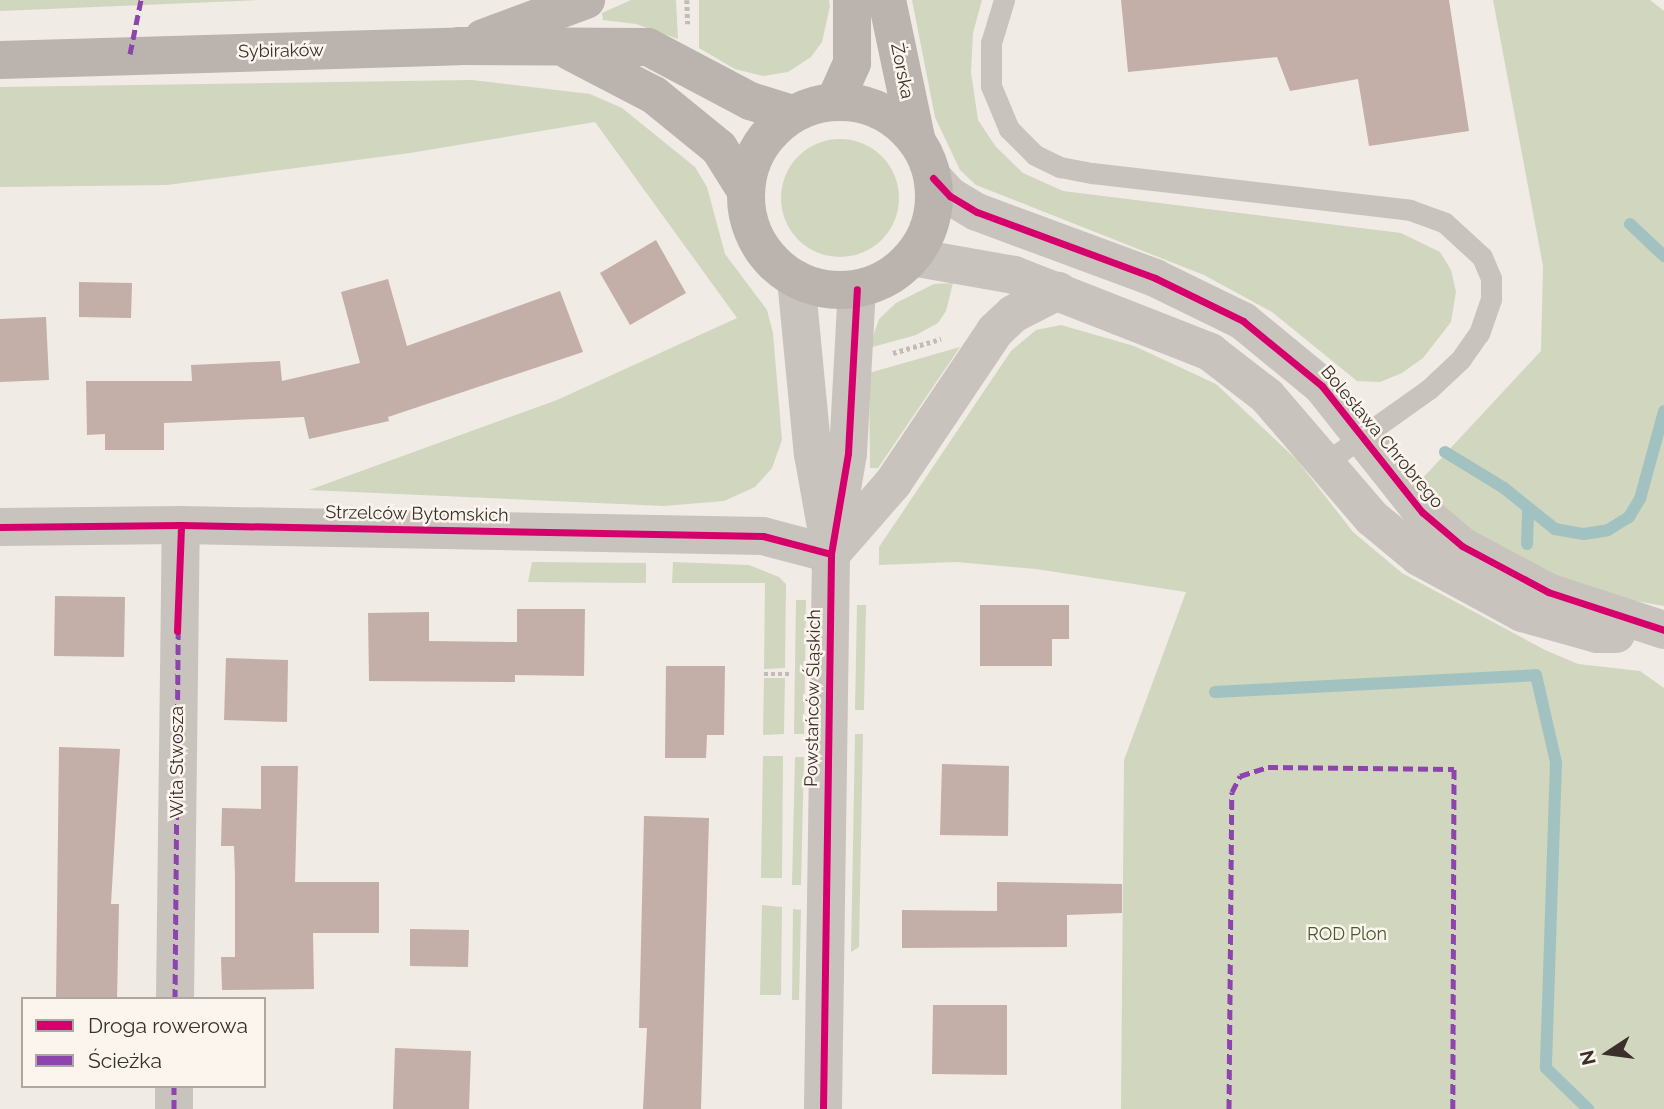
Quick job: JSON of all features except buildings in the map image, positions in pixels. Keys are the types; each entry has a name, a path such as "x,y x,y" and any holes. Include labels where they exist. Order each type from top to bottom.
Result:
{"main road":[{"path":"459,46 586,0"},
{"path":"835,101 852,63 852,0"},
{"name":"Żorska","path":"887,0 917,142"},
{"name":"Sybiraków","path":"0,60 459,46 648,47 750,101 792,114"},
{"name":"Sybiraków","path":"562,47 633,80 654,95 726,155 746,191"},
{"path":"835,101 879,110 917,142 933,178 930,226 912,257 889,277 857,289 822,288 796,279 773,261 755,236 746,191 760,147 792,114 835,101"}],"street":[{"name":"Bolesława Chrobrego","path":"933,178 950,196 977,212 1221,307 1304,368 1363,436 1422,512 1478,557 1548,592 1664,631"},
{"name":"Bolesława Chrobrego","path":"912,257 982,267 1058,292 1163,330 1229,363 1267,396 1372,518 1403,545 1505,606 1597,634 1664,631"},
{"name":"Powstańców Śląskich","path":"796,279 813,454 831,554"},
{"name":"Powstańców Śląskich","path":"823,1109 831,554 848,453 857,289"},
{"path":"831,554 892,482 995,331 1013,314 1058,292"},
{"name":"Strzelców Bytomskich","path":"0,527 181,525 763,536 831,554"},
{"name":"Wita Stwosza","path":"175,997 181,525"},
{"path":"174,1088 174,1109"}],"lane":[{"path":"1003,0 989,58 993,97 1009,129 1042,159 1092,173 1410,211 1445,223 1477,250 1492,285 1479,333 1442,378 1325,463"}],"path":[{"path":"887,355 945,338 950,330"},
{"path":"764,674 790,674"}],"green space":[{"path":"0,0 262,0 0,11"},
{"path":"631,0 676,0 678,39 636,24 603,20 602,13"},
{"path":"699,0 829,0 830,6 822,42 811,57 788,72 763,76 735,69 699,48"},
{"path":"912,0 982,0 973,33 971,72 978,120 996,147 1023,173 1063,191 1401,233 1440,252 1451,270 1456,292 1451,322 1423,358 1402,373 1380,382 1357,381 1272,312 1204,275 976,185 960,170 935,117"},
{"path":"1493,0 1650,0 1664,11 1664,606 1602,595 1525,567 1463,529 1420,481 1541,351 1543,266"},
{"path":"472,80 590,94 622,108 695,167 707,187 725,254 767,310 773,333 782,440 772,468 755,487 724,501 664,506 309,490 557,400 737,318 595,122 410,153 167,185 0,187 0,87"},
{"path":"840,139 863,143 882,156 895,175 899,198 895,221 882,240 863,253 840,257 817,253 798,240 785,221 781,198 785,175 798,156 817,143"},
{"path":"953,283 946,311 938,323 916,335 869,348 879,319 896,303 934,284"},
{"name":"ROD Plon","path":"1061,325 1134,346 1216,384 1297,460 1353,532 1402,573 1545,650 1578,664 1640,671 1664,688 1664,1109 1121,1109 1124,760 1186,592 1036,569 956,562 879,565 879,547 1011,351 1036,330"},
{"path":"960,347 878,468 870,468 869,373"},
{"path":"532,562 646,563 646,583 528,582"},
{"path":"673,562 749,565 779,577 786,584 785,668 764,669 765,583 672,583"},
{"path":"796,600 806,600 804,734 794,734"},
{"path":"857,605 866,605 864,710 855,710"},
{"path":"764,678 785,678 784,734 763,735"},
{"path":"855,734 863,734 859,947 851,952"},
{"path":"763,756 783,756 782,878 761,878"},
{"path":"795,757 804,757 801,885 792,885"},
{"path":"762,905 782,907 781,995 760,995"},
{"path":"793,909 801,910 799,1000 792,1000"}],"waterway":[{"path":"1630,224 1664,256"},
{"path":"1445,452 1504,488 1555,529 1584,534 1608,530 1629,517 1640,499 1664,411"},
{"path":"1527,544 1528,510"},
{"path":"1215,692 1536,675 1556,762 1546,1068 1588,1109"}],"marked path":[{"path":"130,54 141,0"},
{"path":"175,997 178,624"},
{"path":"1229,1109 1232,792 1240,776 1268,767 1454,769 1453,1109"},
{"path":"174,1088 174,1109"}],"cycle path":[{"path":"933,178 950,196 977,212 1155,278 1243,321 1322,386 1422,512 1462,546 1548,592 1664,630"},
{"path":"823,1109 831,554 848,453 857,289"},
{"path":"0,527 181,525 763,536 831,554"},
{"path":"177,631 181,525"}]}
